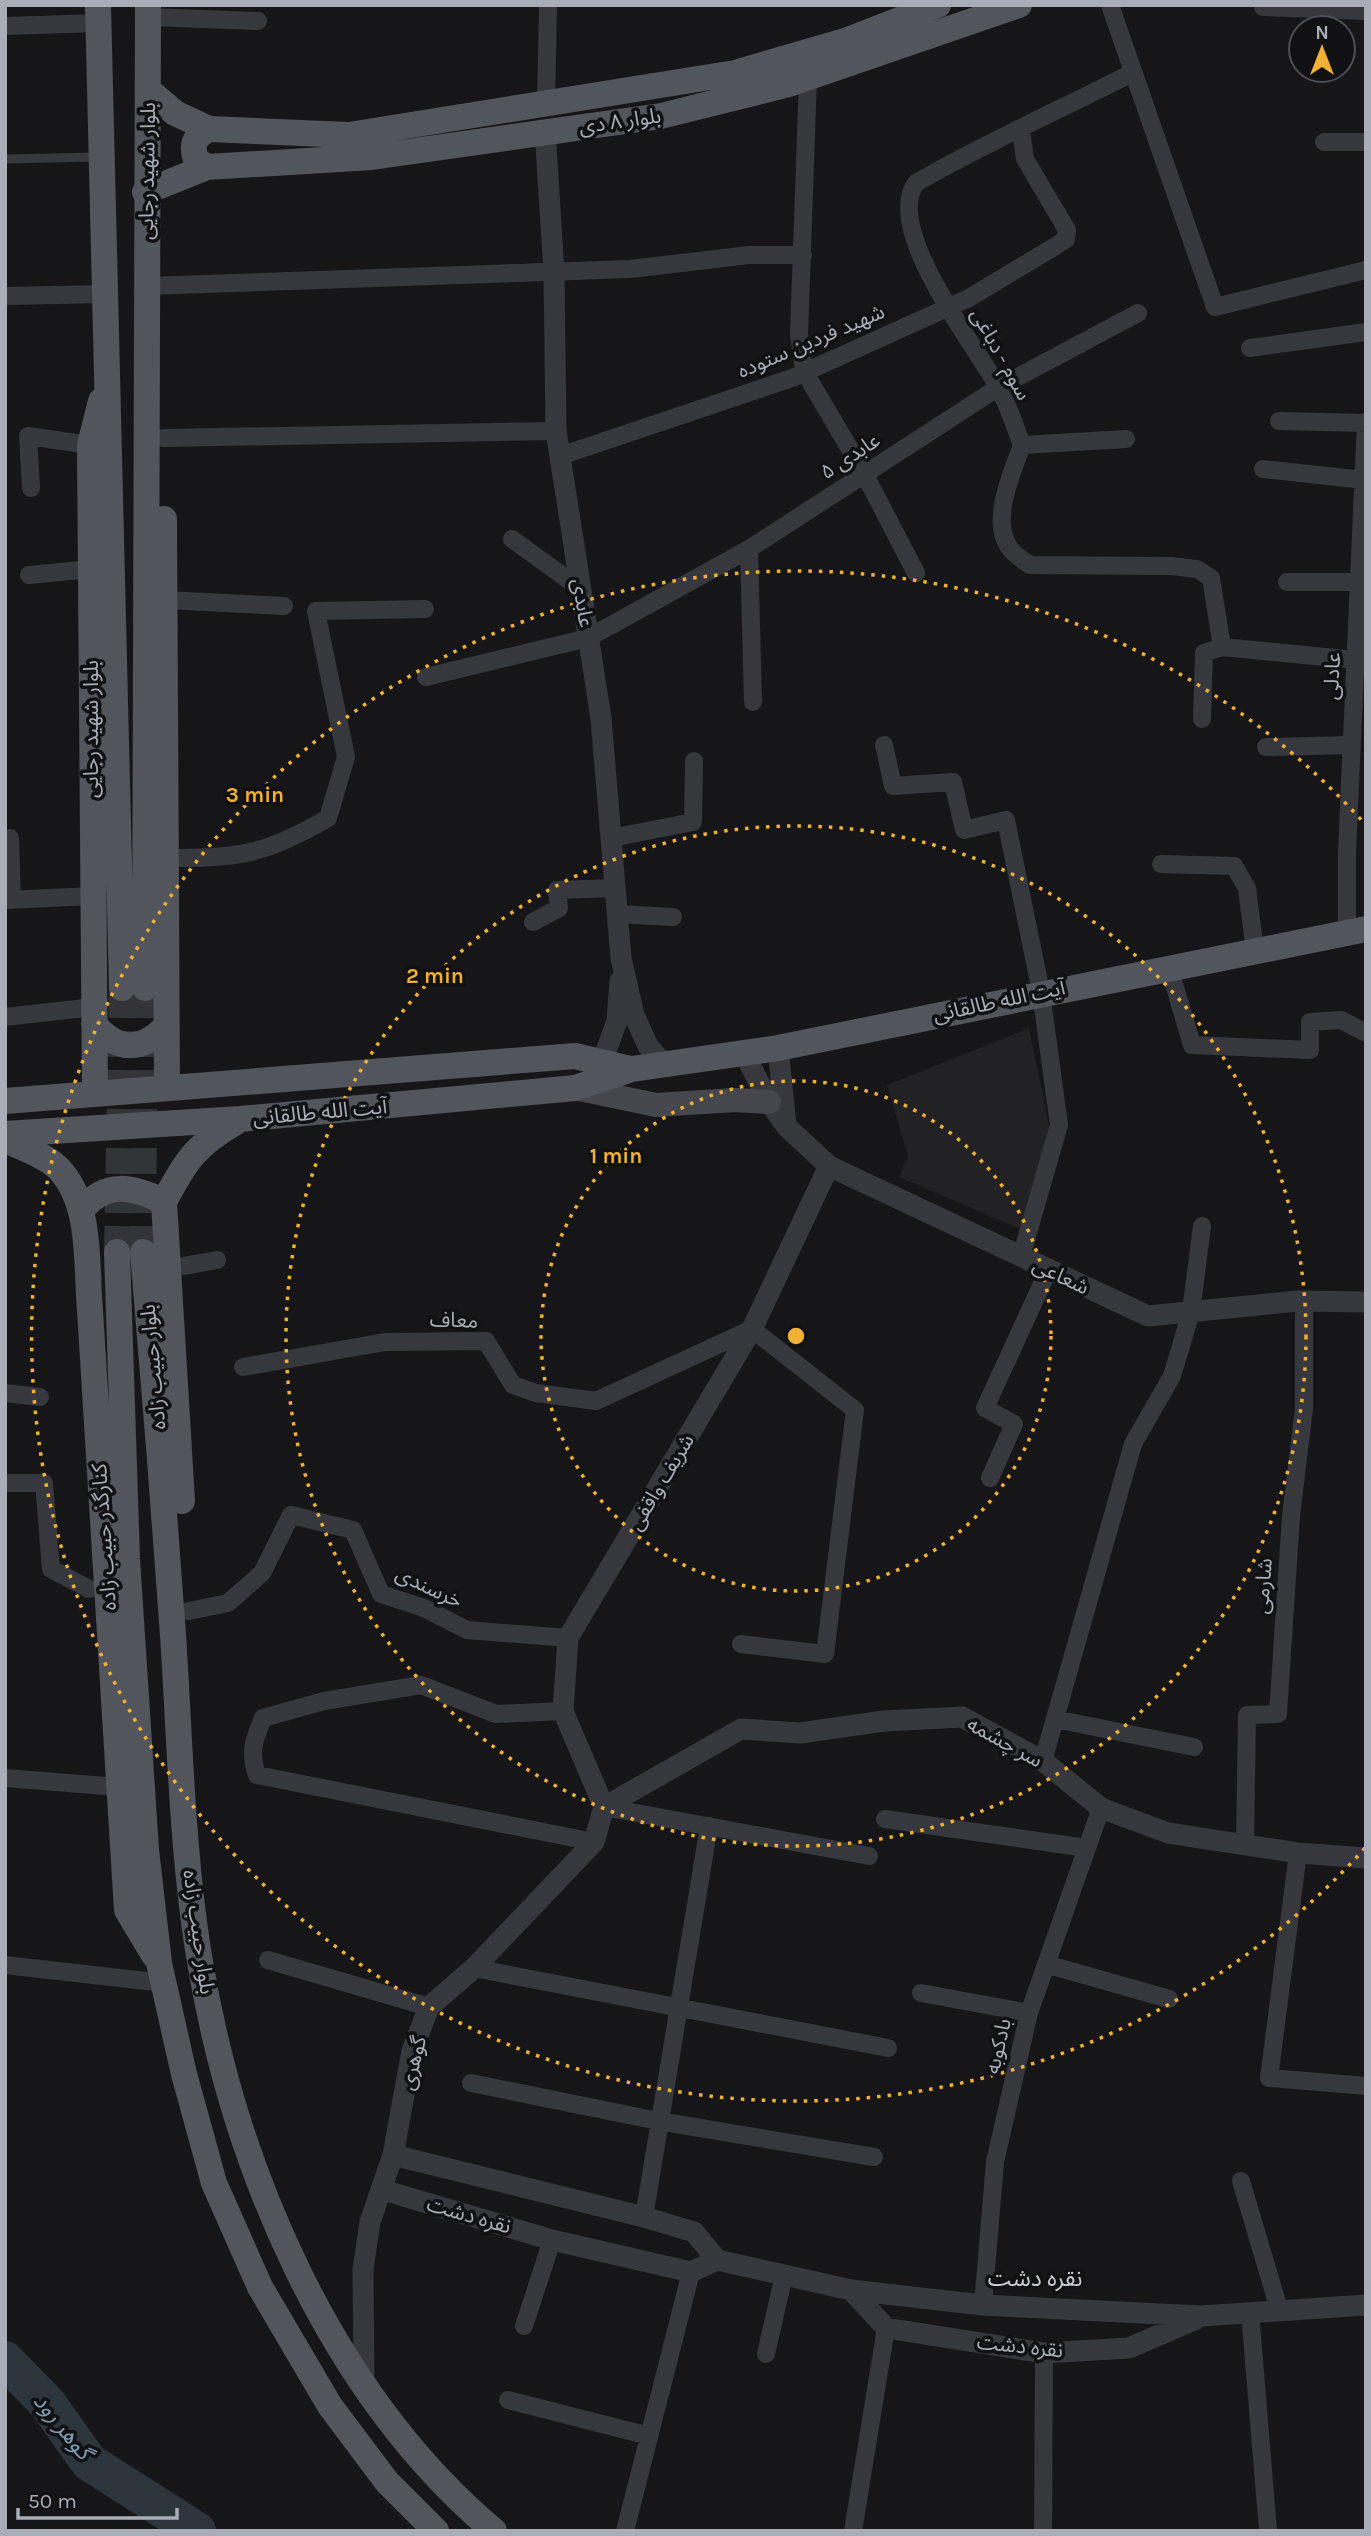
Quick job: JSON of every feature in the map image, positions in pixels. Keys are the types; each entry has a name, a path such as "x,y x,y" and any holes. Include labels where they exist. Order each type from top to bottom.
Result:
{"main road":[{"name":"بلوار ۸ دی","path":"148,90 175,113 209,129 349,135 735,73 845,41 938,5"},
{"name":"بلوار ۸ دی","path":"145,192 207,167 372,157 661,116 808,78 1019,5"},
{"name":"بلوار شهید رجایی","path":"99,14 109,369 134,988 146,379 148,11"},
{"path":"207,167 196,160 192,148 197,135 209,129"},
{"name":"بلوار شهید رجایی","path":"95,1093 89,445 109,369"},
{"name":"بلوار شهید رجایی","path":"146,379 163,438 167,1087"},
{"name":"آیت الله طالقانی","path":"5,1134 240,1119 575,1088 632,1069 779,1048 1041,992 1356,931"},
{"path":"94,1015 106,1039 128,1045 142,1044 154,1039 166,1026"},
{"name":"آیت الله طالقانی","path":"5,1101 575,1056 632,1069"},
{"path":"410,1069 415,1104"},
{"path":"575,1088 656,1105 735,1100 769,1102"},
{"path":"199,1956 204,1840 164,1202 183,1165 203,1141 240,1119"},
{"name":"کنارگذر حبیب زاده","path":"5,1140 57,1167 75,1191 81,1211 90,1310 127,1910 161,1973"},
{"path":"81,1211 104,1191 122,1187 140,1190 164,1202"},
{"name":"بلوار حبیب زاده","path":"117,1252 127,1559 146,1850 161,1973 184,2074 214,2183 260,2287 330,2406 387,2482 436,2531"},
{"name":"بلوار حبیب زاده","path":"144,1252 187,1846 199,1956 223,2065 253,2170 296,2270 364,2384 417,2455 494,2531"}],"street":[{"path":"547,104 548,5"},
{"path":"1113,6 1132,73 1215,307 1366,270"},
{"path":"1263,7 1366,11"},
{"path":"148,11 258,21"},
{"path":"5,26 99,14"},
{"name":"سوم - دباغی","path":"1022,445 999,387 929,276 912,224 911,190 916,183 978,147 1021,130 1132,73"},
{"path":"808,78 799,334 804,371 864,473 916,573"},
{"name":"شهید فردین ستوده","path":"560,456 792,378 948,307 1066,239 1067,230 1026,159 1021,130"},
{"name":"عابدی","path":"545,131 554,272 556,431 601,718 621,958 634,1015 649,1046 664,1064"},
{"path":"1324,142 1366,142"},
{"path":"147,286 629,269 749,255 803,255"},
{"path":"5,296 107,294"},
{"name":"عابدی ۵","path":"426,677 588,638 749,549 999,387 1138,313"},
{"path":"1250,348 1366,332"},
{"path":"1279,421 1366,423"},
{"name":"عادلی","path":"1356,931 1357,812 1352,745 1360,696 1356,660 1366,423"},
{"path":"163,438 556,431"},
{"path":"31,488 28,436 89,445"},
{"path":"1126,439 1022,445 1003,495 1004,538 1012,551 1030,565 1171,566 1197,569 1211,578 1222,647"},
{"path":"1263,469 1364,480"},
{"path":"512,539 581,589"},
{"path":"749,549 753,702"},
{"path":"29,575 91,569"},
{"path":"1287,582 1360,582"},
{"path":"165,600 284,606"},
{"path":"167,858 218,859 261,851 328,818 346,757 316,611 425,609"},
{"path":"1202,719 1204,653 1222,647 1356,660"},
{"path":"884,745 893,786 953,782 964,830 1006,820 1041,992 1059,1125 1021,1257"},
{"path":"1266,747 1352,745"},
{"path":"611,838 693,822 694,761"},
{"path":"10,838 8,900 92,896"},
{"path":"1161,864 1234,866 1247,888 1255,951"},
{"path":"533,922 559,908 557,890 616,888"},
{"path":"618,914 673,917"},
{"path":"602,1062 617,1021 621,958"},
{"path":"1169,967 1192,1045 1310,1050 1310,1022 1331,1020 1341,1020 1364,1032"},
{"path":"5,1017 94,1015"},
{"path":"779,1048 787,1127"},
{"name":"شعاعی","path":"744,1053 769,1102 787,1127 829,1166 1148,1316 1304,1301 1366,1302"},
{"name":"شریف واقفی","path":"604,1807 563,1711 568,1638 752,1329 829,1166"},
{"path":"1043,1760 1133,1444 1172,1377 1191,1312 1202,1226"},
{"path":"167,1269 217,1260"},
{"path":"990,1478 1014,1423 985,1408 1048,1271"},
{"name":"شارمی","path":"1245,1845 1247,1715 1278,1714 1291,1516 1304,1409 1304,1301"},
{"path":"741,1644 825,1654 855,1410 752,1329"},
{"name":"معاف","path":"243,1367 385,1342 486,1342 513,1385 536,1393 596,1401 752,1329"},
{"path":"5,1393 40,1397"},
{"path":"5,1483 44,1483 51,1569 89,1589"},
{"name":"خرسندی","path":"189,1611 228,1603 262,1573 291,1515 353,1530 381,1594 424,1608 467,1630 568,1638"},
{"path":"563,1711 496,1713 421,1685 324,1701 263,1718 250,1747 257,1775 594,1842"},
{"name":"سر چشمه","path":"604,1807 741,1729 800,1733 884,1721 962,1717 1043,1760 1101,1808 1168,1833 1298,1853 1366,1858"},
{"path":"1055,1719 1194,1747"},
{"path":"5,1778 120,1787"},
{"path":"604,1807 869,1856"},
{"name":"گوهری","path":"364,2384 363,2269 370,2222 393,2155 412,2050 429,2007 474,1968 594,1842 604,1807"},
{"name":"بادکوبه","path":"983,2305 995,2162 1029,2013 1101,1808"},
{"path":"885,1819 1087,1848"},
{"path":"644,2217 657,2121 709,1826"},
{"path":"1298,1853 1269,2078 1366,2086"},
{"path":"268,1960 429,2007"},
{"path":"1046,1964 1169,1999"},
{"path":"5,1965 161,1973"},
{"path":"474,1968 888,2048"},
{"path":"921,1993 1029,2013"},
{"path":"471,2083 657,2121 874,2157"},
{"name":"نقره دشت","path":"393,2155 644,2217 694,2232 717,2260 850,2290 983,2305 1201,2316 1366,2305"},
{"path":"420,2201 414,2183 420,2171 430,2164"},
{"path":"1241,2181 1279,2309"},
{"name":"نقره دشت","path":"383,2190 552,2240 691,2272"},
{"path":"524,2326 552,2240"},
{"path":"625,2531 691,2272 717,2260"},
{"path":"766,2354 784,2275"},
{"path":"850,2290 886,2328 853,2531"},
{"path":"1250,2312 1268,2531"},
{"name":"نقره دشت","path":"886,2328 1044,2353 1129,2348 1201,2316"},
{"path":"1043,2531 1044,2353"},
{"path":"508,2400 649,2436"}],"lane":[{"path":"5,159 103,156"}],"shaded area":[{"path":"1029,1028 1050,1130 1020,1229 899,1177 908,1156 887,1085"}],"waterway":[{"name":"گوهر رود","path":"5,2360 47,2403 89,2462 197,2531"}],"tunnel":[{"path":"117,1252 122,988"},
{"path":"143,1252 145,988"}],"district":[{"name":"نقره دشت","path":"1035,2278"}]}
